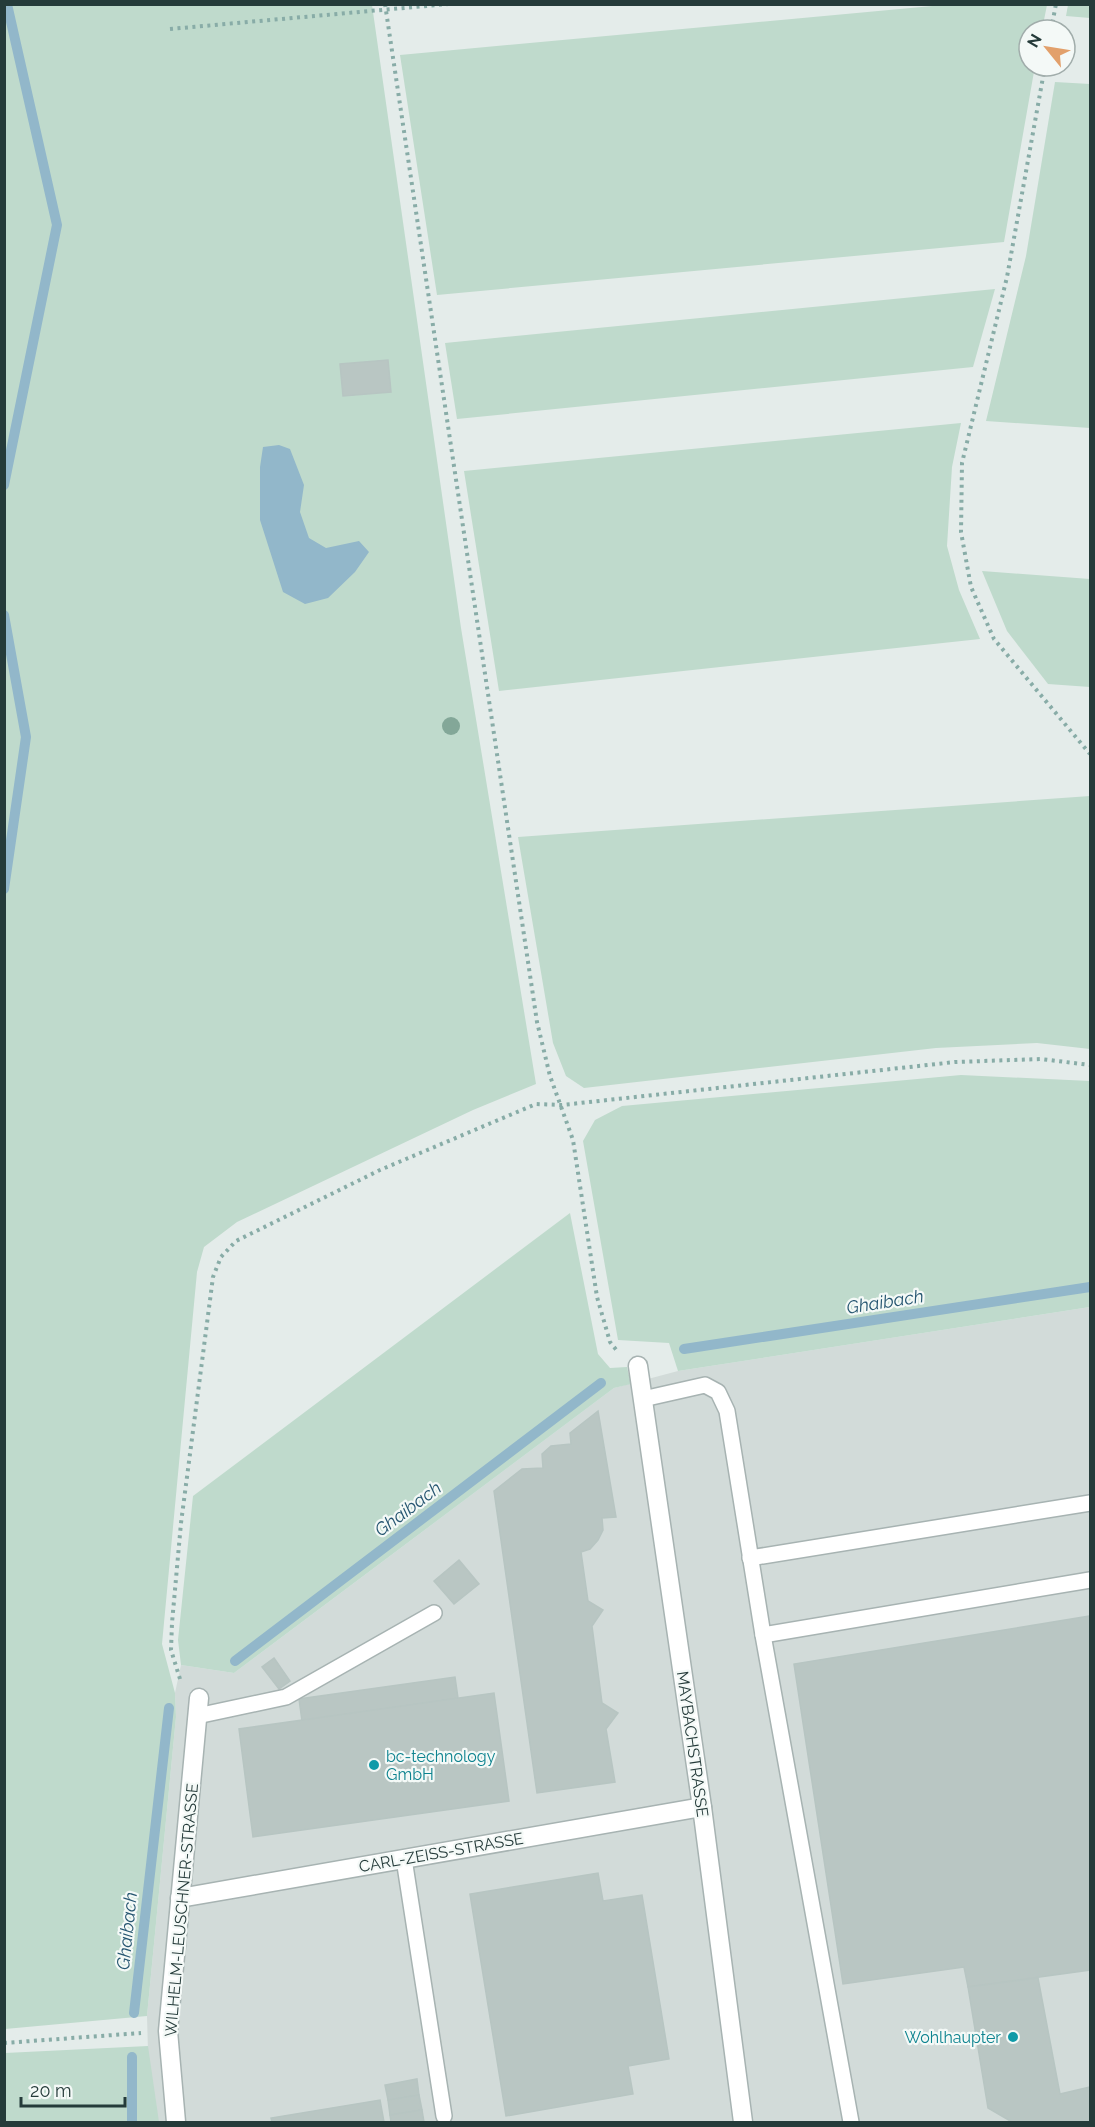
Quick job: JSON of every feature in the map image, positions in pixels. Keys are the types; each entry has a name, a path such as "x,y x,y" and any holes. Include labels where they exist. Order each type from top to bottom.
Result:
{"street":[{"name":"MAYBACHSTRASSE","path":"638,1366 702,1807 739,2122"},
{"name":"WILHELM-LEUSCHNER-STRASSE","path":"176,2122 168,2031 198,1707"},
{"name":"CARL-ZEISS-STRASSE","path":"180,1898 702,1807"}],"lane":[{"path":"643,1399 705,1385 718,1392 727,1410 763,1635 852,2122"},
{"path":"750,1558 1090,1503"},
{"path":"763,1635 1090,1580"},
{"path":"198,1707 286,1697 434,1613"},
{"path":"404,1858 444,2116"}],"path":[{"path":"385,4 537,1022 550,1076 573,1140 597,1297 605,1326 610,1342 621,1355 638,1366"},
{"path":"170,29 448,4"},
{"path":"1043,78 1007,277 962,463 961,532 970,586 994,639 1090,754"},
{"path":"198,1707 179,1677 171,1650 183,1512 213,1277 220,1257 246,1234 380,1170 536,1104 562,1105 955,1062 1041,1059 1090,1065"},
{"path":"4,2043 168,2031"}],"shaded area":[{"path":"1090,1307 1090,2122 158,2122 148,2051 147,2016 176,1717 175,1693 181,1665 234,1673 614,1388 678,1371"}],"green space":[{"path":"5,5 372,5 461,628 536,1084 473,1110 237,1222 204,1247 197,1272 162,1644 175,1693 176,1717 147,2016 5,2029"},
{"path":"943,5 1047,5 1044,18 1017,18 1017,78 1033,78 1004,242 437,295 400,55"},
{"path":"1068,5 1090,5 1090,18 1066,16"},
{"path":"1055,82 1090,84 1090,428 986,421 1026,256"},
{"path":"995,289 973,367 457,419 445,343"},
{"path":"961,423 952,467 947,546 959,590 980,639 499,691 464,471"},
{"path":"982,571 1090,579 1090,687 1048,684 1007,631"},
{"path":"1090,796 1090,1049 1037,1043 936,1048 584,1088 566,1076 553,1043 518,837"},
{"path":"961,1075 1090,1081 1090,1307 678,1371 669,1343 618,1340 583,1141 595,1120 622,1106"},
{"path":"570,1213 598,1354 610,1368 627,1367 631,1384 614,1388 234,1673 181,1665 178,1640 193,1496"},
{"path":"148,2046 159,2122 5,2122 5,2053"}],"water":[{"path":"279,445 290,449 304,485 300,512 309,538 326,548 359,541 369,552 355,572 328,598 305,604 283,592 260,520 260,467 263,447"}],"building":[{"path":"388,360 391,392 343,396 340,364"},
{"path":"598,1411 616,1517 602,1518 603,1530 598,1540 590,1549 581,1552 588,1601 603,1610 592,1626 602,1703 618,1713 606,1729 615,1782 537,1793 494,1491 522,1469 543,1468 542,1454 551,1446 571,1444 570,1433"},
{"path":"459,1560 479,1584 454,1604 434,1581"},
{"path":"1090,1616 1090,1970 968,1987 964,1967 843,1984 794,1664"},
{"path":"274,1658 290,1681 279,1689 262,1667"},
{"path":"455,1677 458,1698 302,1721 299,1699"},
{"name":"bc-technology GmbH","path":"494,1693 509,1801 253,1837 239,1729"},
{"path":"598,1873 603,1901 642,1895 669,2059 628,2066 633,2094 506,2116 470,1894"},
{"name":"Wohlhaupter","path":"1038,1978 1060,2094 1090,2087 1090,2122 1012,2122 988,2108 968,1987"},
{"path":"417,2079 419,2095 388,2100 385,2085"},
{"path":"419,2095 422,2110 390,2115 388,2100"},
{"path":"380,2100 384,2122 272,2122 271,2118"},
{"path":"422,2110 424,2122 391,2122 390,2115"}],"waterway":[{"path":"4,485 57,225 7,4"},
{"path":"4,615 26,737 4,889"},
{"name":"Ghaibach","path":"684,1349 1090,1287"},
{"name":"Ghaibach","path":"235,1661 601,1383"},
{"name":"Ghaibach","path":"134,2013 169,1708"},
{"path":"132,2057 132,2122"}],"place":[{"name":"bc-technology GmbH","path":"374,1765"},
{"name":"Wohlhaupter","path":"1013,2037"}]}
